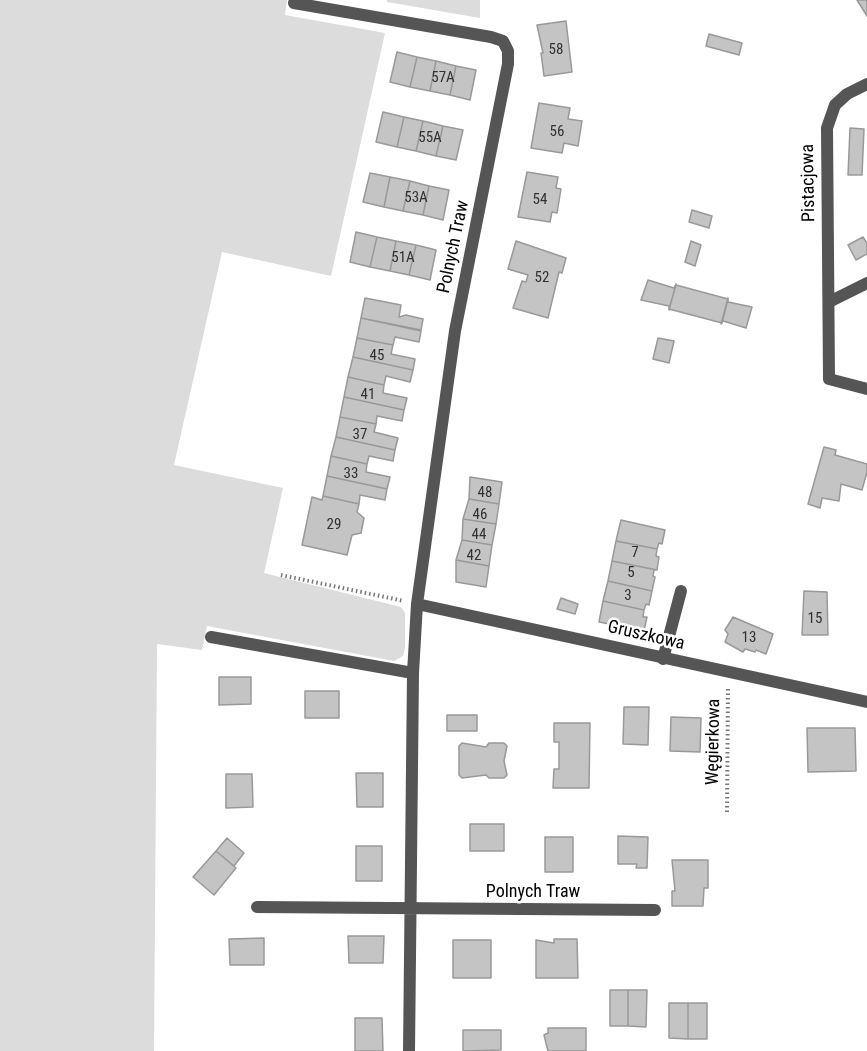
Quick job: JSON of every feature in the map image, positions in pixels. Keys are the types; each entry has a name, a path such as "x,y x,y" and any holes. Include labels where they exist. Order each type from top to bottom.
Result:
{"street":[{"name":"Polnych Traw","path":"294,3 491,37 503,41 508,51 508,64 455,331 417,604 413,673 410,1051"},
{"name":"Pistacjowa","path":"867,84 848,94 836,105 827,128 829,379 867,389"},
{"path":"829,302 867,283"},
{"path":"663,659 681,591"},
{"name":"Gruszkowa","path":"417,604 867,702"},
{"path":"211,637 413,673"},
{"name":"Polnych Traw","path":"256,907 656,910"}],"path":[{"path":"282,575 417,604"},
{"name":"Węgierkowa","path":"727,812 728,673"}],"shaded area":[{"path":"0,0 287,0 285,15 385,33 331,276 222,252 174,465 283,488 264,573 401,607 405,613 405,648 403,656 394,661 207,626 202,650 157,644 154,1051 0,1051"},
{"path":"387,0 480,0 480,18 387,2"}],"building":[{"path":"857,0 867,0 867,16"},
{"path":"566,21 572,72 544,76 541,53 543,53 537,25"},
{"path":"709,34 742,43 739,55 706,46"},
{"path":"397,52 417,57 410,87 390,82"},
{"path":"417,57 436,61 430,91 410,87"},
{"path":"436,61 456,66 450,95 430,91"},
{"path":"456,66 476,70 470,100 450,95"},
{"path":"539,103 570,108 568,119 582,121 578,146 564,143 562,153 531,148"},
{"path":"383,112 404,117 397,147 376,142"},
{"path":"404,117 423,121 416,151 397,147"},
{"path":"423,121 443,126 436,156 416,151"},
{"path":"443,126 463,130 456,160 436,156"},
{"path":"850,128 864,129 862,175 848,175"},
{"path":"527,172 558,177 556,188 561,189 557,213 552,212 550,222 518,217"},
{"path":"370,173 390,177 384,207 363,202"},
{"path":"390,177 410,181 403,211 384,207"},
{"path":"410,181 429,186 423,215 403,211"},
{"path":"429,186 449,190 443,220 423,215"},
{"path":"692,210 712,216 709,228 689,222"},
{"path":"356,232 377,237 370,267 350,262"},
{"path":"377,237 396,241 390,271 370,267"},
{"path":"863,237 867,243 867,254 856,260 848,245"},
{"path":"396,241 416,245 409,275 390,271"},
{"path":"516,241 566,258 562,273 559,272 548,318 513,308 522,281 526,282 528,275 508,269"},
{"path":"691,241 701,245 695,266 685,262"},
{"path":"416,245 436,250 430,280 409,275"},
{"path":"648,280 674,288 676,284 669,310 669,306 641,300"},
{"path":"676,285 728,299 722,323 669,309"},
{"path":"365,298 401,305 399,317 406,315 423,319 421,330 361,318"},
{"path":"728,298 728,302 752,307 746,328 723,321 721,324"},
{"path":"361,318 421,331 419,342 395,337 393,345 357,338"},
{"path":"357,338 393,345 391,354 415,359 413,370 353,357"},
{"path":"658,338 674,341 669,363 653,359"},
{"path":"353,357 413,370 410,382 386,376 384,385 348,377"},
{"path":"348,377 384,385 383,393 407,398 404,410 344,397"},
{"path":"344,397 404,410 402,421 377,416 376,424 340,417"},
{"path":"340,417 376,424 374,432 398,438 395,450 336,437"},
{"path":"336,437 395,450 393,461 369,456 367,464 331,456"},
{"path":"824,447 836,450 835,455 867,464 867,472 862,490 841,484 839,501 822,498 820,508 808,504"},
{"path":"331,456 367,464 366,472 390,477 387,489 327,476"},
{"path":"327,476 387,489 385,500 360,495 359,504 323,496"},
{"path":"470,477 502,482 499,504 469,499"},
{"path":"323,496 359,504 357,512 364,518 361,533 352,535 347,555 302,545 312,497 322,500"},
{"path":"469,499 499,504 496,524 463,519"},
{"path":"463,519 496,524 492,545 462,540"},
{"path":"621,520 665,530 662,544 659,543 657,549 616,541"},
{"path":"462,540 492,545 489,566 456,560"},
{"path":"616,541 657,549 656,556 659,557 657,570 612,561"},
{"path":"456,560 489,566 486,587 456,582"},
{"path":"612,561 657,570 654,570 652,591 608,581"},
{"path":"608,581 652,591 649,605 646,604 644,610 603,601"},
{"path":"804,591 827,592 828,635 802,635"},
{"path":"561,598 578,604 575,614 557,609"},
{"path":"603,601 644,610 643,617 647,617 644,631 599,622"},
{"path":"733,617 773,634 766,654 745,649 743,652 725,642 728,634 725,630"},
{"path":"219,677 251,677 251,704 219,705"},
{"path":"305,691 339,691 339,718 305,718"},
{"path":"624,707 649,707 648,745 623,744"},
{"path":"447,715 477,715 477,731 447,731"},
{"path":"671,717 701,718 700,752 670,751"},
{"path":"554,723 590,723 589,788 553,788 554,769 559,769 559,742 554,742"},
{"path":"807,728 855,728 856,771 808,772"},
{"path":"462,743 486,747 489,743 504,743 507,746 504,761 507,775 504,778 489,778 486,775 462,778 459,775 459,746"},
{"path":"356,773 383,773 383,807 357,807"},
{"path":"226,774 252,774 253,807 226,808"},
{"path":"470,824 504,824 504,851 470,851"},
{"path":"618,836 648,837 647,868 636,868 637,864 618,864"},
{"path":"545,837 573,837 573,872 545,872"},
{"path":"227,838 244,853 234,866 216,851"},
{"path":"356,846 382,846 382,881 356,881"},
{"path":"216,851 236,868 214,895 193,877"},
{"path":"672,860 708,860 708,888 704,888 703,906 672,906 672,891 675,891"},
{"path":"348,936 384,936 383,963 349,963"},
{"path":"264,938 264,965 230,965 229,939"},
{"path":"554,939 577,939 578,978 536,978 536,940 554,943"},
{"path":"453,940 491,940 491,978 453,978"},
{"path":"610,990 628,990 628,1026 610,1026"},
{"path":"628,990 647,990 646,1027 628,1026"},
{"path":"669,1003 688,1003 688,1039 669,1038"},
{"path":"688,1003 707,1003 707,1039 688,1039"},
{"path":"355,1018 382,1018 383,1051 355,1051"},
{"path":"548,1028 586,1028 586,1051 548,1051 544,1035 548,1033"},
{"path":"463,1030 501,1030 501,1050 463,1051"}]}
